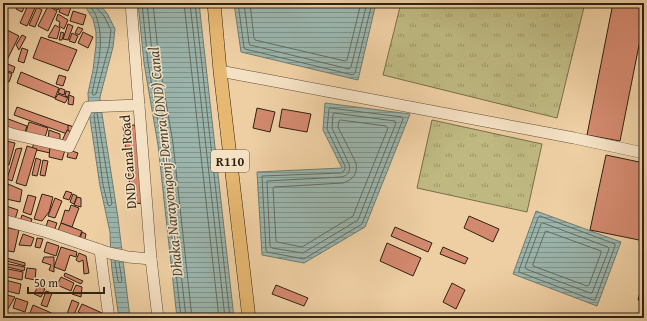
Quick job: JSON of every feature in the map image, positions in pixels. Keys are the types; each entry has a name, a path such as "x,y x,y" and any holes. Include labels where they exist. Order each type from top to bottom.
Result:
{"main road":[{"name":"R110","path":"214,3 220,71 249,318"}],"street":[{"name":"DND Canal Road","path":"131,3 151,259 158,318"},
{"path":"220,71 644,153"},
{"path":"3,131 68,147 88,107 139,105"},
{"path":"3,220 47,232 104,252 128,258 151,259"},
{"path":"104,252 109,318"}],"green space":[{"path":"401,3 585,3 557,118 383,75"},
{"path":"432,120 542,144 527,212 417,188"}],"water":[{"path":"83,3 98,3 107,13 115,29 113,47 100,101 118,218 130,318 119,318 112,270 110,232 100,186 89,112 88,93 93,70 96,32 93,19"},
{"name":"Dhaka-Narayongonj-Demra (DND) Canal","path":"138,3 199,3 234,318 177,318 158,145 144,63"},
{"path":"234,3 376,3 358,80 241,52"},
{"path":"325,103 410,114 365,227 304,263 262,255 257,172 342,168 323,130"},
{"path":"536,211 621,242 597,306 513,274"},
{"path":"601,314 616,315 631,318 594,318"}],"building":[{"path":"3,3 8,3 3,14"},
{"path":"18,3 26,3 22,12 16,9"},
{"path":"29,3 37,3 27,26 20,23"},
{"path":"38,3 45,3 43,8 37,6"},
{"path":"47,3 61,3 58,10"},
{"path":"613,3 644,3 644,20 620,141 587,135"},
{"path":"62,4 71,7 68,16 59,12"},
{"path":"48,6 57,11 48,31 38,26"},
{"path":"37,7 42,10 35,27 29,25"},
{"path":"73,11 86,15 83,25 70,21"},
{"path":"58,14 68,20 64,29 59,26 60,22 56,20"},
{"path":"68,24 73,26 68,40 63,39"},
{"path":"55,25 60,28 57,39 48,37"},
{"path":"78,27 83,29 79,35 75,33"},
{"path":"5,29 19,36 7,60 3,59 3,35"},
{"path":"61,32 64,33 62,40 59,40"},
{"path":"83,32 93,37 88,48 78,43"},
{"path":"72,33 78,36 75,43 69,41"},
{"path":"22,35 26,37 19,50 16,45"},
{"path":"41,37 77,50 68,71 33,58"},
{"path":"22,48 28,50 24,63 18,61"},
{"path":"3,62 15,67 13,73 3,69"},
{"path":"3,70 12,74 9,82 3,80"},
{"path":"21,72 59,88 55,98 17,83"},
{"path":"59,75 66,77 63,86 56,84"},
{"path":"60,88 65,90 64,95 58,93"},
{"path":"66,91 70,92 68,97 65,96"},
{"path":"58,94 68,98 65,103 55,99"},
{"path":"69,95 74,97 73,105 68,104"},
{"path":"17,107 73,127 70,135 14,115"},
{"path":"257,108 275,112 270,132 253,128"},
{"path":"282,109 311,114 307,132 279,127"},
{"path":"3,117 27,126 24,135 3,128"},
{"path":"29,122 48,128 44,140 25,135"},
{"path":"68,125 77,128 75,133 68,131"},
{"path":"135,125 144,203 132,204 123,126"},
{"path":"49,130 60,134 60,143 48,141"},
{"path":"67,130 73,133 67,144 61,143"},
{"path":"3,140 15,143 9,165 3,163"},
{"path":"34,143 50,147 50,153 32,149"},
{"path":"27,146 37,149 26,186 16,183"},
{"path":"50,147 65,150 62,160 49,157"},
{"path":"22,148 12,181 7,179 16,149"},
{"path":"69,150 78,153 76,159 67,157"},
{"path":"606,155 644,163 644,241 590,230"},
{"path":"36,158 41,160 37,176 32,175"},
{"path":"43,160 48,161 45,176 40,175"},
{"path":"8,184 22,190 20,202 6,199"},
{"path":"66,191 72,193 69,200 63,198"},
{"path":"42,194 53,197 49,212 42,221 34,219"},
{"path":"73,194 77,196 74,204 70,202"},
{"path":"28,195 36,197 31,215 23,212"},
{"path":"77,197 81,198 81,207 74,205"},
{"path":"55,198 62,201 55,218 48,216"},
{"path":"3,205 18,210 14,222 3,218"},
{"path":"71,205 79,208 72,227 61,223 65,210 69,211"},
{"path":"22,215 32,219 29,228 19,224"},
{"path":"469,216 499,229 493,242 464,228"},
{"path":"48,220 57,223 52,237 44,234"},
{"path":"61,223 82,231 76,246 55,238"},
{"path":"3,227 19,230 14,252 3,250"},
{"path":"395,227 432,243 428,252 391,236"},
{"path":"82,232 86,234 83,247 78,246"},
{"path":"23,234 34,238 31,246 19,245"},
{"path":"37,238 43,239 40,248 35,247"},
{"path":"47,242 59,246 56,256 44,252"},
{"path":"387,243 421,258 413,276 380,261"},
{"path":"61,247 77,252 76,257 70,255 65,271 54,267"},
{"path":"443,247 468,258 465,264 440,254"},
{"path":"79,253 86,256 89,273 84,274 83,260 79,262 76,260"},
{"path":"3,257 25,263 25,266 3,260"},
{"path":"44,257 54,257 54,272 49,270 51,265 42,262"},
{"path":"3,263 25,267 24,271 3,266"},
{"path":"3,268 23,272 22,280 3,276"},
{"path":"27,268 36,269 35,280 25,278"},
{"path":"65,273 83,281 81,284 64,276"},
{"path":"61,277 74,283 71,291 57,285"},
{"path":"644,277 644,302 638,300"},
{"path":"5,280 21,284 19,294 3,290"},
{"path":"452,283 465,290 456,309 443,302"},
{"path":"76,285 82,287 81,297 72,294"},
{"path":"276,285 308,298 304,306 272,294"},
{"path":"38,286 45,289 41,297 34,294"},
{"path":"46,291 52,293 47,307 41,305"},
{"path":"3,294 15,297 8,309 3,307"},
{"path":"16,298 28,302 25,312 13,308"},
{"path":"72,300 79,303 73,317 67,314"},
{"path":"82,304 102,313 102,318 91,318 78,312"},
{"path":"33,305 63,318 41,318 30,313"}]}
